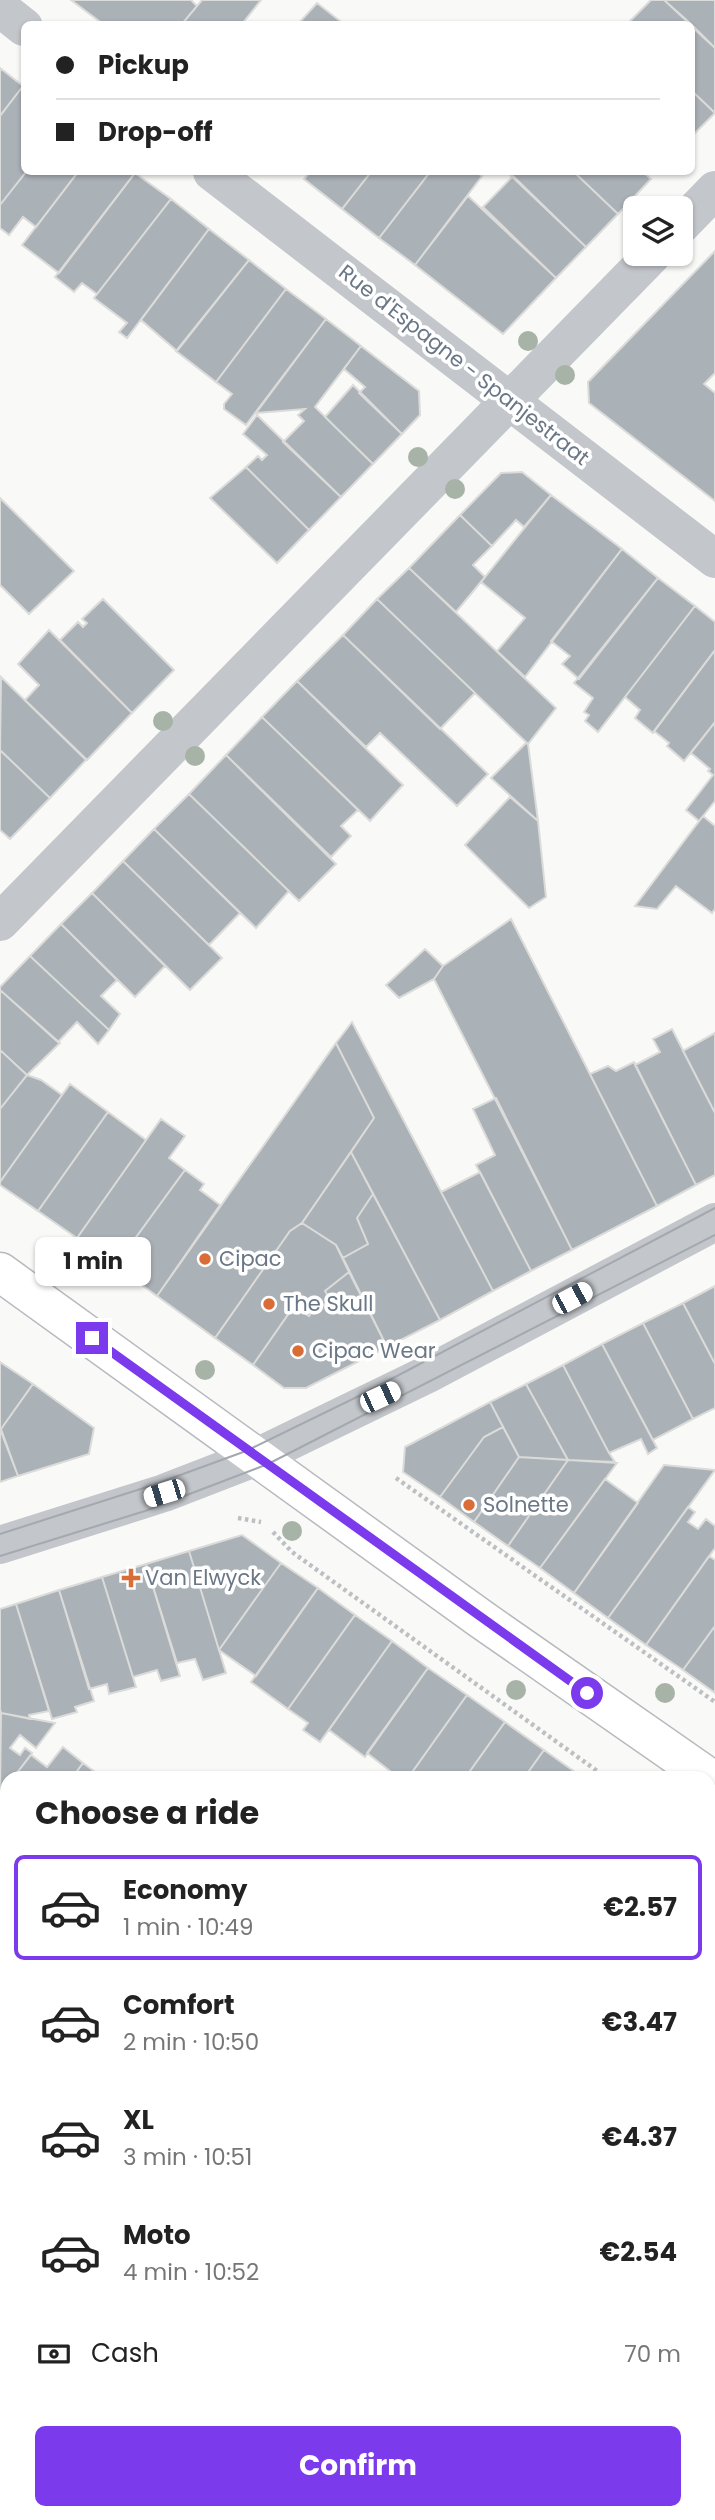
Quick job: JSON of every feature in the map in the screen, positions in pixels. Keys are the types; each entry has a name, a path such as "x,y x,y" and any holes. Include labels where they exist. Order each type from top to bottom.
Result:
{"main road":[{"path":"0,1272 481,1619 699,1771"}],"street":[{"path":"0,8 21,25"},
{"name":"Rue d'Espagne - Spanjestraat","path":"216,175 715,559"},
{"path":"693,213 715,190"},
{"path":"0,922 641,266"},
{"path":"0,1545 164,1493 257,1457 428,1374 715,1222"}],"path":[{"path":"396,1478 715,1702"},
{"path":"263,1522 292,1552 597,1771"}],"building":[{"path":"71,0 191,0 197,6 184,21 99,21"},
{"path":"202,0 261,0 244,21 184,21"},
{"path":"651,0 664,0 687,21 630,21"},
{"path":"664,0 715,0 715,48 695,28 695,21 688,21"},
{"path":"317,3 340,21 301,21"},
{"path":"695,30 715,48 715,113 695,94"},
{"path":"0,68 21,84 21,89 0,116"},
{"path":"21,89 21,175 24,175 0,205 0,116"},
{"path":"695,94 715,113 695,133"},
{"path":"24,175 76,175 36,227 23,217 9,235 0,228 0,205"},
{"path":"76,175 133,175 59,273 22,245"},
{"path":"133,175 138,175 171,199 97,294 82,283 74,292 55,277"},
{"path":"307,175 369,175 342,209 304,179"},
{"path":"369,175 428,175 379,238 342,209"},
{"path":"428,175 482,176 415,265 379,238"},
{"path":"510,175 577,175 618,214 586,247"},
{"path":"577,175 646,175 651,179 635,196 623,196 623,209 618,214"},
{"path":"513,176 586,247 556,278 483,207"},
{"path":"468,196 556,278 503,334 415,265"},
{"path":"171,199 209,229 127,338 119,332 127,323 94,298"},
{"path":"209,229 249,260 177,351 141,320"},
{"path":"715,251 715,373 704,384 715,393 715,501 589,403 588,382"},
{"path":"249,260 286,289 216,382 176,351"},
{"path":"286,289 326,319 246,425 224,409 224,404 232,394 216,382"},
{"path":"326,319 361,346 315,407 373,464 341,497 283,442 304,421 298,415 305,409 256,413"},
{"path":"361,346 419,391 420,415 402,434 359,393 365,387 344,369"},
{"path":"353,385 402,434 373,464 325,417"},
{"path":"257,415 341,497 309,530 246,467 258,456 262,460 267,455 243,434"},
{"path":"246,467 309,530 277,563 210,498"},
{"path":"522,472 551,495 524,527 516,520 492,546 460,515 501,473"},
{"path":"551,495 622,549 525,677 497,651 525,618 481,582"},
{"path":"0,498 74,571 29,614 0,585"},
{"path":"460,515 492,546 473,565 485,577 456,612 409,568"},
{"path":"622,549 658,578 579,679 562,664 570,656 551,641"},
{"path":"409,568 556,708 528,744 377,599"},
{"path":"658,578 695,606 598,732 585,721 589,715 584,712 593,698 574,683"},
{"path":"103,599 174,670 132,713 60,640 78,622 83,627 87,623 82,619"},
{"path":"377,599 475,693 440,729 343,635"},
{"path":"695,606 715,622 715,650 653,733 635,718 640,710 625,697"},
{"path":"49,630 132,713 87,760 25,700 39,685 18,664"},
{"path":"343,635 488,774 457,806 380,733 366,747 297,681"},
{"path":"715,650 715,722 684,761 667,746 669,743 654,731"},
{"path":"1,677 86,760 50,798 0,750"},
{"path":"297,681 403,785 370,821 262,717"},
{"path":"262,717 358,810 341,826 351,836 331,857 226,755"},
{"path":"715,722 715,801 699,821 686,810 713,775 708,771 710,769 691,753"},
{"path":"528,744 538,821 491,778"},
{"path":"0,750 50,798 10,839 0,830"},
{"path":"226,755 336,864 299,901 189,794"},
{"path":"189,794 289,891 256,928 154,829"},
{"path":"510,797 538,821 546,897 529,908 465,845"},
{"path":"703,816 715,826 715,909 712,913 676,886 657,909 635,906"},
{"path":"154,829 240,913 209,945 123,861"},
{"path":"123,861 222,958 190,990 92,893"},
{"path":"92,893 165,966 135,997 61,924"},
{"path":"511,919 657,1206 572,1250 434,979 443,966"},
{"path":"61,924 117,980 101,996 120,1014 109,1030 30,956"},
{"path":"425,949 443,966 434,979 399,998 386,985"},
{"path":"30,956 109,1030 98,1044 77,1022 58,1042 0,990"},
{"path":"0,990 60,1043 27,1075 0,1050"},
{"path":"352,1022 493,1291 440,1320 351,1152 374,1118 336,1043"},
{"path":"672,1029 715,1113 715,1175 696,1185 635,1065 660,1052 653,1039"},
{"path":"715,1033 715,1113 683,1051"},
{"path":"336,1043 374,1118 302,1223 290,1231 215,1338 157,1296"},
{"path":"0,1050 27,1075 0,1109"},
{"path":"634,1062 696,1185 657,1206 590,1074 608,1066 616,1071"},
{"path":"27,1075 41,1080 62,1095 0,1182 0,1109"},
{"path":"70,1084 108,1112 38,1211 0,1185 0,1182"},
{"path":"496,1098 572,1250 531,1271 476,1165 495,1155 473,1109"},
{"path":"108,1112 146,1140 77,1238 38,1211"},
{"path":"161,1119 185,1136 169,1158 185,1170 115,1266 77,1238"},
{"path":"351,1152 373,1194 357,1218 368,1244 343,1258 336,1245 302,1223"},
{"path":"185,1170 204,1184 200,1190 220,1205 157,1296 115,1266"},
{"path":"480,1172 531,1271 493,1291 441,1192"},
{"path":"373,1194 440,1320 387,1347 343,1258 368,1244 357,1218"},
{"path":"302,1223 336,1245 349,1272 325,1291 331,1301 313,1310 309,1316 294,1306 253,1365 215,1338 290,1231"},
{"path":"349,1272 387,1347 306,1388 284,1388 253,1365 294,1306 309,1316 313,1310 331,1301 325,1291"},
{"path":"715,1286 715,1364 683,1303"},
{"path":"683,1303 715,1364 715,1408 693,1419 643,1323"},
{"path":"643,1323 693,1419 653,1440 602,1344"},
{"path":"602,1344 657,1448 648,1454 641,1439 609,1453 563,1365"},
{"path":"0,1362 33,1384 1,1429 0,1429"},
{"path":"563,1365 615,1462 568,1460 526,1384"},
{"path":"33,1384 94,1428 89,1454 18,1476 1,1429"},
{"path":"526,1384 568,1460 519,1457 490,1402"},
{"path":"490,1402 503,1427 484,1437 440,1497 403,1472 405,1447"},
{"path":"503,1427 519,1457 474,1522 440,1497 484,1437"},
{"path":"0,1429 18,1476 0,1482"},
{"path":"519,1457 568,1460 508,1546 474,1522"},
{"path":"568,1460 617,1463 540,1568 508,1546"},
{"path":"664,1465 715,1470 608,1618 574,1593"},
{"path":"605,1479 638,1503 574,1593 540,1568"},
{"path":"688,1507 695,1512 688,1522 698,1529 706,1519 715,1526 715,1548 646,1645 608,1618"},
{"path":"242,1535 281,1563 219,1650 189,1551"},
{"path":"189,1551 226,1673 203,1680 195,1659 177,1663 146,1564"},
{"path":"709,1556 715,1560 715,1626 683,1670 646,1645"},
{"path":"281,1563 318,1588 256,1676 219,1650"},
{"path":"146,1564 180,1676 161,1681 157,1670 133,1677 102,1577"},
{"path":"102,1577 136,1687 109,1694 107,1684 89,1689 59,1590"},
{"path":"318,1588 355,1615 288,1709 251,1682"},
{"path":"59,1590 94,1701 75,1707 77,1712 52,1719 16,1604"},
{"path":"16,1604 49,1711 29,1715 30,1719 1,1713 0,1709 0,1609"},
{"path":"355,1615 392,1641 320,1742 303,1730 308,1723 288,1709"},
{"path":"715,1626 715,1693 683,1670"},
{"path":"392,1641 428,1668 365,1757 329,1730"},
{"path":"428,1668 467,1695 413,1771 390,1771 367,1753"},
{"path":"467,1695 505,1722 470,1771 413,1771"},
{"path":"1,1713 55,1723 36,1748 20,1735 10,1748 20,1755 25,1748 32,1753 18,1771 0,1771"},
{"path":"505,1722 544,1750 529,1771 470,1771"},
{"path":"63,1747 83,1763 77,1771 18,1771 31,1755 47,1767"},
{"path":"544,1750 574,1771 529,1771"},
{"path":"83,1763 94,1771 77,1771"}],"tram line":[{"path":"0,1534 153,1485 246,1451 361,1395 715,1208"},
{"path":"0,1556 145,1511 268,1464 715,1235"}],"place":[{"name":"Cipac","path":"205,1259"},
{"name":"The Skull","path":"269,1304"},
{"name":"Cipac Wear","path":"298,1351"},
{"name":"Solnette","path":"469,1505"},
{"name":"Van Elwyck","path":"131,1578"}],"route":[{"path":"92,1338 587,1693"}]}
